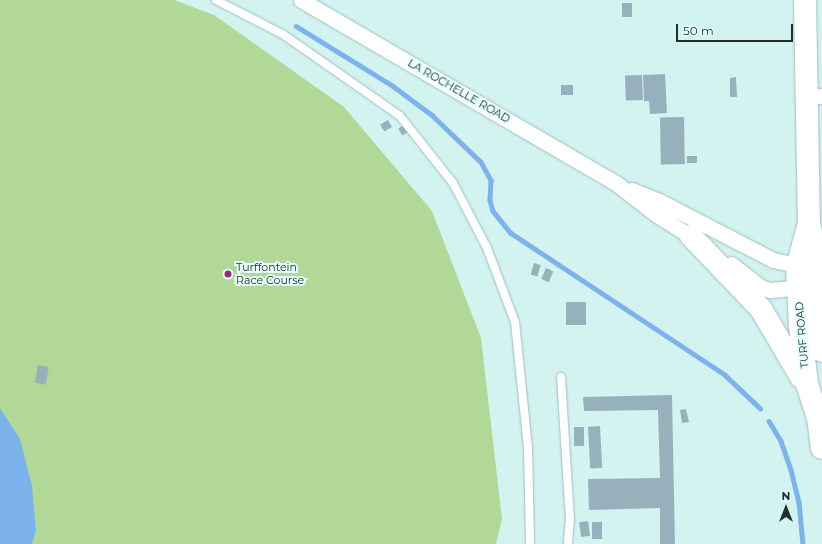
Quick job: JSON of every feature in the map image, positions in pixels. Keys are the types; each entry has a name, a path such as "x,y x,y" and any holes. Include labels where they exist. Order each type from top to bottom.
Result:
{"main road":[{"name":"TURF ROAD","path":"805,0 814,97 809,222 798,277 801,346 807,384 818,417 822,448"},
{"name":"TURF ROAD","path":"809,222 821,276 822,351"},
{"path":"691,236 761,309 807,384"}],"street":[{"name":"LA ROCHELLE ROAD","path":"301,0 617,184 657,200 757,252 798,277 821,276"},
{"name":"LA ROCHELLE ROAD","path":"617,184 657,216 691,236 760,287 770,290 798,277 821,276"}],"lane":[{"path":"216,0 284,35 400,116 453,183 487,248 515,322 528,447 530,544"},
{"path":"561,377 570,519 568,544"}],"green space":[{"name":"Turffontein Race Course","path":"0,0 174,0 214,15 344,107 432,211 481,338 502,519 496,544 0,544"}],"water":[{"path":"0,408 20,439 32,486 36,531 32,544 0,544"}],"building":[{"path":"622,3 632,3 632,17 622,17"},
{"path":"665,74 667,113 650,114 649,101 644,101 643,75"},
{"path":"642,75 643,100 626,101 625,76"},
{"path":"736,77 737,97 730,97 730,78"},
{"path":"561,85 573,85 573,95 561,95"},
{"path":"660,117 684,117 685,164 661,164"},
{"path":"388,120 392,127 384,131 380,124"},
{"path":"406,124 410,131 402,135 398,128"},
{"path":"687,156 697,156 697,163 687,163"},
{"path":"534,263 541,265 537,276 531,275"},
{"path":"546,268 553,271 549,282 541,279"},
{"path":"566,302 586,302 586,325 566,325"},
{"path":"38,365 49,367 46,385 35,383"},
{"path":"672,395 675,544 660,544 660,508 589,510 588,479 660,478 658,410 584,411 583,397"},
{"path":"686,409 689,422 682,423 680,410"},
{"path":"600,426 602,468 590,469 588,427"},
{"path":"574,427 584,427 584,446 574,446"},
{"path":"588,521 590,536 581,537 579,522"},
{"path":"592,522 602,522 602,539 592,539"}],"waterway":[{"path":"296,26 393,86 432,115 481,162 491,180 490,200 493,211 511,233 724,374 760,408"},
{"path":"769,421 781,441 791,470 799,502 803,544"}],"place":[{"name":"Turffontein Race Course","path":"228,274"}]}
